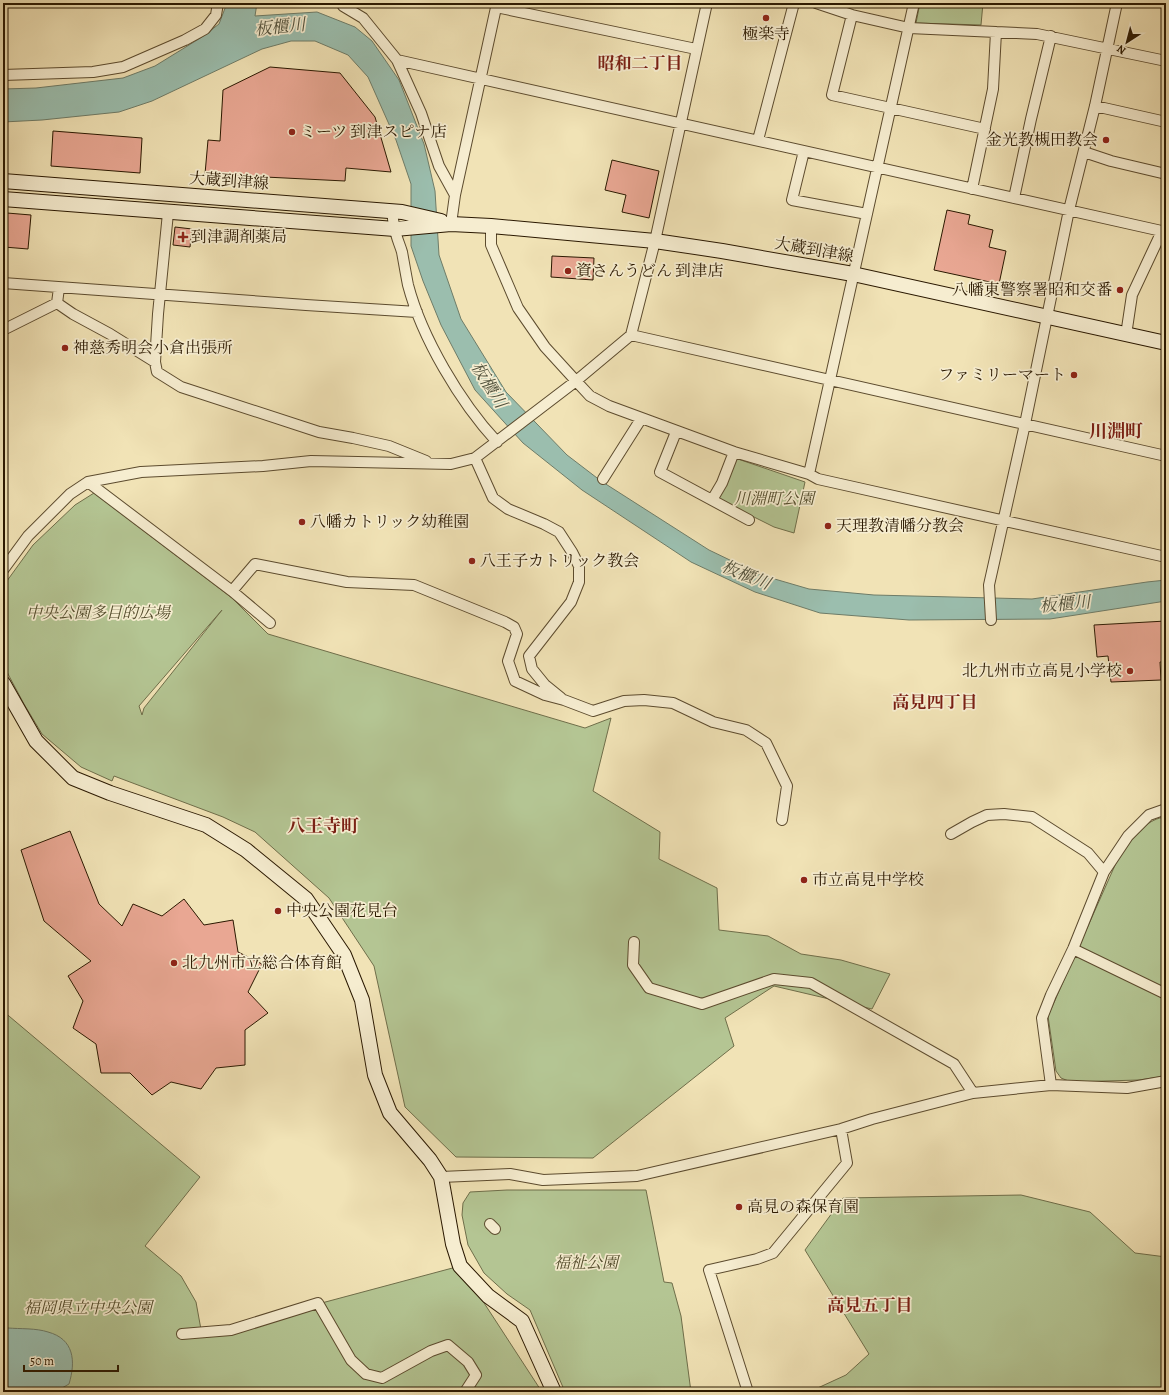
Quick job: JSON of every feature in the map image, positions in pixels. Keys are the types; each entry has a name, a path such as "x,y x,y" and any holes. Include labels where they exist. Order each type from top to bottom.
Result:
{"main road":[{"name":"大蔵到津線","path":"3,181 397,211 451,224"},
{"name":"大蔵到津線","path":"3,199 399,229 451,224 491,226 655,241 853,274 1166,344"},
{"path":"3,683 36,741 73,778 110,793 206,825 246,850 306,899 344,955 362,1000 375,1075 390,1113 430,1160 441,1177 452,1238 460,1266 488,1296 522,1321 554,1392"}],"street":[{"path":"3,75 93,72 123,67 185,40 205,29 216,15 218,3"},
{"path":"342,3 343,6 362,18 397,60 421,113 440,166 455,195"},
{"path":"3,570 28,536 70,494 88,482 142,472 263,466 311,461 451,464 474,458 576,380 631,335 655,241 707,3"},
{"path":"758,140 794,3"},
{"path":"816,3 852,16 909,28 1037,34 1166,61"},
{"path":"809,474 914,3"},
{"path":"990,620 989,585 1048,317 1069,210 1095,106 1117,3"},
{"path":"451,224 455,195 496,5 696,49"},
{"path":"852,16 832,95 985,129"},
{"path":"972,189 993,89 996,32"},
{"path":"1014,198 1051,36"},
{"path":"397,60 1164,232 1132,296 1126,335"},
{"path":"1095,106 1166,122"},
{"path":"804,151 792,200 867,214"},
{"path":"1084,152 1111,162 1166,174"},
{"path":"397,211 408,286 417,312 439,360 465,402 480,420 484,428 499,440"},
{"path":"168,212 161,296 158,314 155,362 156,372 181,388 319,432 390,446 431,463"},
{"path":"491,226 491,245 518,308 545,347 590,396 609,406 676,432 734,452 818,478 1166,557"},
{"path":"3,283 161,296 417,312"},
{"path":"57,303 59,288"},
{"path":"57,303 72,314 110,334 155,362"},
{"path":"3,327 5,329 57,303"},
{"path":"631,335 1166,456"},
{"path":"603,478 641,419"},
{"path":"676,432 660,472 749,520"},
{"path":"712,500 722,483 734,452"},
{"path":"474,458 493,498 508,509 559,532 579,566 579,582 571,602 529,656 532,669 546,685 564,700"},
{"path":"88,482 232,591 270,623"},
{"path":"232,591 255,564 347,582 414,585 505,622 514,627 517,634 508,661 516,681 545,695 594,711 624,701 644,700 672,703 713,722 746,730 766,743 787,786 782,820"},
{"path":"1051,1085 1042,1018 1051,996 1073,949 1104,872 1128,836 1149,815 1166,808"},
{"path":"951,834 987,815 1004,814 1032,817 1088,853 1104,872"},
{"path":"634,942 633,966 649,988 702,1004 774,979 811,983 954,1064 973,1093"},
{"path":"1073,949 1124,972 1166,994"},
{"path":"441,1177 510,1174 544,1180 637,1176 841,1129 872,1119 973,1093 1051,1085 1126,1088 1166,1081"},
{"path":"748,1392 709,1270 757,1259 773,1253 847,1162 841,1129"},
{"path":"182,1334 231,1330 318,1303 351,1360 366,1374 382,1378 431,1351 448,1345 468,1362 476,1375 465,1392"}],"green space":[{"path":"920,3 983,3 981,25 916,23"},
{"name":"川淵町公園","path":"735,458 805,482 794,533 774,527 718,499"},
{"name":"中央公園多目的広場","path":"94,493 232,598 268,634 585,728 611,718 593,791 660,832 659,859 717,888 719,930 768,936 801,954 841,960 890,974 872,1009 774,986 725,1018 734,1046 593,1158 456,1157 405,1107 374,966 329,898 255,832 223,817 114,776 112,781 81,767 42,734 24,704 8,674 3,660 4,585 33,545 75,505","holes":["222,610 144,708 142,715 139,706"]},
{"path":"1166,817 1166,1076 1139,1080 1071,1082 1061,1078 1056,1071 1048,1016 1124,845 1148,823"},
{"name":"福岡県立中央公園","path":"3,1011 200,1177 145,1246 181,1276 196,1302 202,1335 460,1266 542,1392 3,1392"},
{"name":"福祉公園","path":"507,1190 646,1190 664,1282 672,1283 681,1316 691,1392 565,1392 530,1310 507,1294 484,1273 468,1245 462,1215 463,1203 470,1192"},
{"path":"1021,1195 1090,1212 1135,1253 1166,1257 1166,1392 809,1392 846,1375 869,1354 805,1250 843,1198"}],"water":[{"name":"板櫃川","path":"227,3 257,3 255,16 317,12 355,27 372,41 399,80 424,144 435,191 439,255 461,319 506,392 567,455 601,481 709,550 761,575 809,589 874,595 1032,599 1166,580 1166,601 1050,619 909,620 820,613 755,592 691,562 582,490 523,443 475,390 441,325 423,281 411,246 411,184 396,140 368,77 348,55 315,41 291,41 262,49 152,101 119,112 42,120 3,122 3,89 36,88 123,78 155,66 202,37 219,24"},
{"path":"3,1322 8,1328 33,1329 48,1332 57,1335 63,1340 68,1345 72,1359 69,1384 55,1392 3,1392"}],"building":[{"path":"270,67 340,73 375,117 391,172 346,168 345,181 205,174 208,140 220,141 223,90"},
{"path":"53,131 142,138 140,173 51,166"},
{"path":"612,160 659,171 649,218 622,212 626,195 605,190"},
{"path":"947,210 970,215 968,224 993,230 989,247 1006,251 999,284 934,270"},
{"path":"7,213 31,215 28,249 4,247"},
{"name":"到津調剤薬局","path":"175,227 192,229 190,247 173,245"},
{"path":"552,256 594,258 593,280 551,277"},
{"path":"1166,621 1166,662 1160,662 1161,680 1111,682 1108,656 1097,657 1094,625"},
{"name":"北九州市立総合体育館","path":"70,831 99,904 122,926 133,904 162,916 184,899 204,925 233,920 238,952 262,964 248,992 268,1013 245,1030 245,1065 216,1068 201,1089 171,1082 152,1095 130,1073 101,1073 96,1044 73,1028 83,1001 68,976 91,961 44,921 21,850"}],"place":[{"name":"極楽寺","path":"766,18"},
{"name":"ミーツ 到津スピナ店","path":"292,132"},
{"name":"金光教槻田教会","path":"1106,140"},
{"name":"到津調剤薬局","path":"183,237"},
{"name":"資さんうどん 到津店","path":"568,271"},
{"name":"八幡東警察署昭和交番","path":"1120,290"},
{"name":"神慈秀明会小倉出張所","path":"65,348"},
{"name":"ファミリーマート","path":"1074,375"},
{"name":"八幡カトリック幼稚園","path":"302,522"},
{"name":"天理教清幡分教会","path":"828,526"},
{"name":"八王子カトリック教会","path":"472,561"},
{"name":"北九州市立高見小学校","path":"1130,671"},
{"name":"市立高見中学校","path":"804,880"},
{"name":"中央公園花見台","path":"278,911"},
{"name":"北九州市立総合体育館","path":"174,963"},
{"name":"高見の森保育園","path":"739,1207"}],"district":[{"name":"昭和二丁目","path":"640,63"},
{"name":"川淵町","path":"1116,431"},
{"name":"高見四丁目","path":"935,702"},
{"name":"八王寺町","path":"323,826"},
{"name":"高見五丁目","path":"870,1305"}]}
